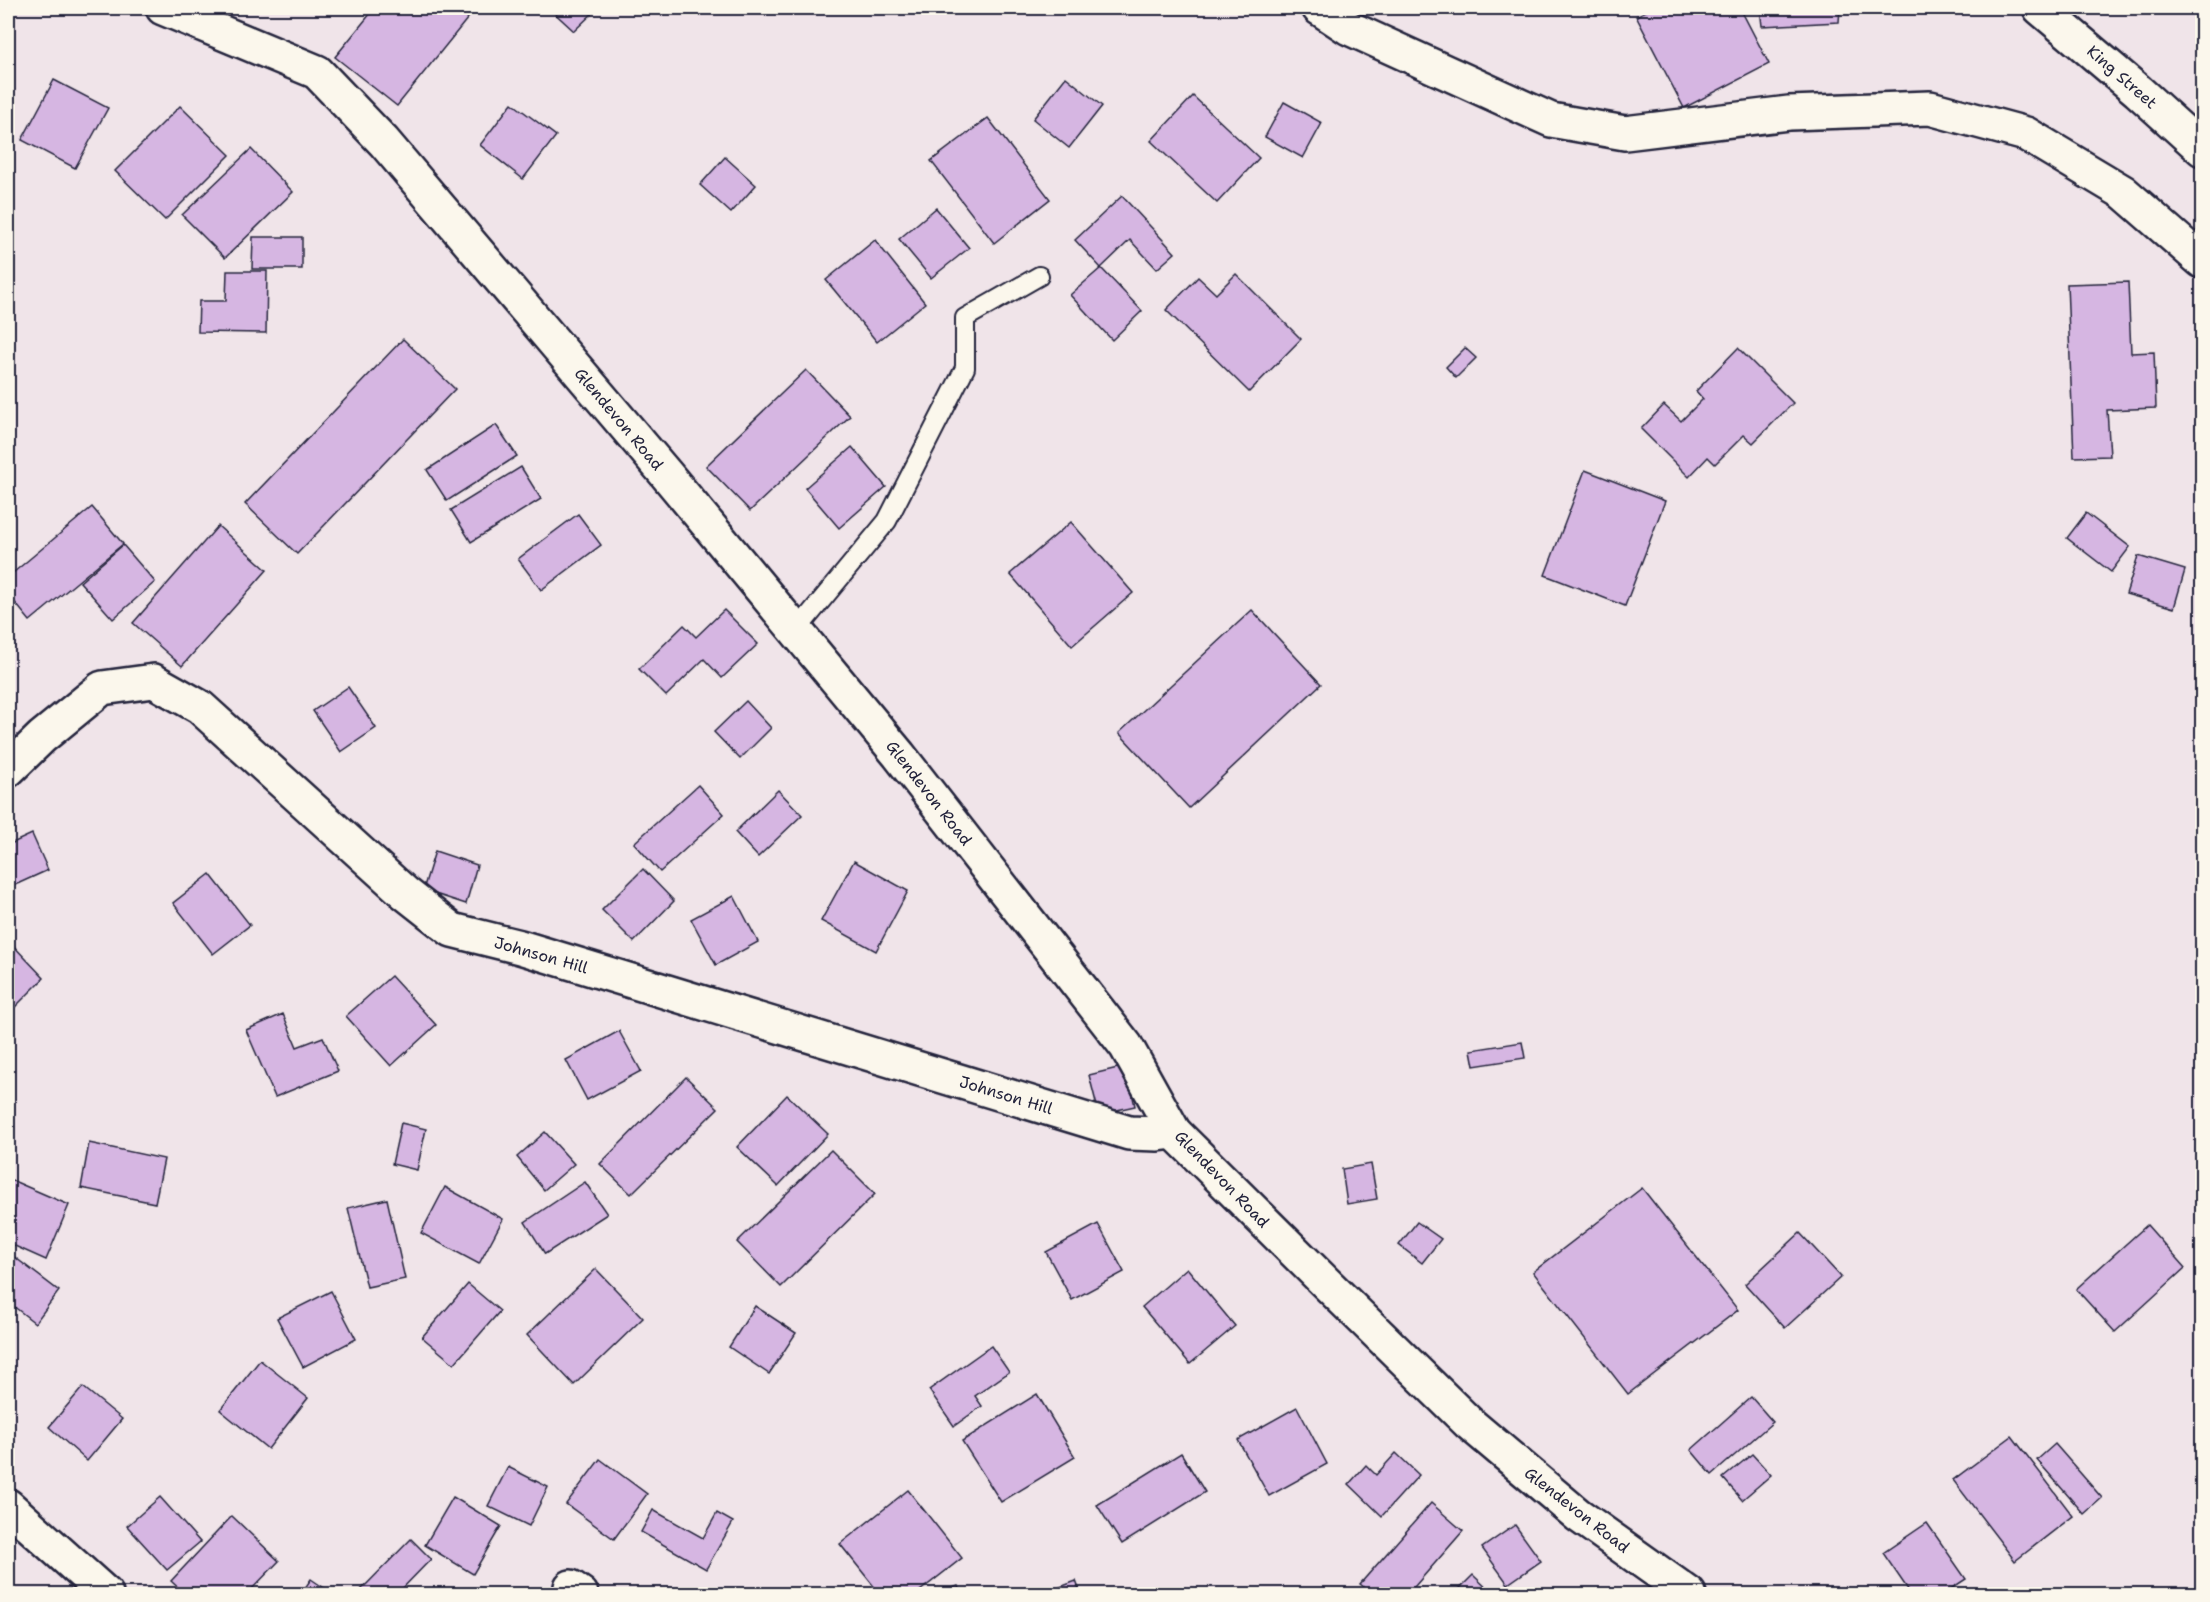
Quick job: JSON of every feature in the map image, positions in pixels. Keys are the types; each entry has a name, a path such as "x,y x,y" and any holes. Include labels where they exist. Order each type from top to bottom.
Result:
{"street":[{"name":"Glendevon Road","path":"163,8 317,72 384,142 666,474 899,755 1126,1046 1174,1132 1469,1423 1578,1515 1689,1594"},
{"path":"1318,8 1349,28 1551,120 1625,133 1789,113 1930,108 2026,134 2123,192 2202,261"},
{"name":"King Street","path":"2040,8 2202,148"},
{"name":"Johnson Hill","path":"8,770 42,736 102,688 153,681 200,707 405,893 452,930 520,947 1129,1133 1174,1132"},
{"path":"8,1506 106,1594"}],"lane":[{"path":"796,631 887,521 965,369 965,318 1039,276"}],"building":[{"path":"375,8 476,8 397,106 335,57"},
{"path":"549,8 598,8 574,31"},
{"path":"1652,8 1740,8 1769,64 1684,108 1636,16"},
{"path":"1760,8 1840,8 1839,22 1762,26"},
{"path":"1066,77 1102,106 1069,148 1033,119"},
{"path":"54,80 108,108 75,168 22,140"},
{"path":"1193,96 1259,158 1217,203 1151,141"},
{"path":"1284,102 1322,123 1303,158 1265,137"},
{"path":"512,103 556,136 523,179 480,145"},
{"path":"180,106 230,155 165,220 115,171"},
{"path":"988,118 1050,199 994,243 931,161"},
{"path":"251,149 293,192 225,258 182,215"},
{"path":"725,157 756,185 731,213 700,185"},
{"path":"1122,196 1175,253 1157,269 1130,240 1101,268 1075,240"},
{"path":"936,208 969,248 931,278 899,239"},
{"path":"253,237 302,237 302,269 252,269"},
{"path":"875,240 925,303 877,342 826,280"},
{"path":"1101,268 1142,311 1112,340 1070,295"},
{"path":"227,271 267,271 266,333 198,332 199,301 226,301"},
{"path":"1236,274 1301,339 1249,392 1166,310 1198,277 1216,294"},
{"path":"2128,282 2131,353 2154,352 2156,408 2107,410 2110,456 2074,457 2067,284"},
{"path":"403,339 455,389 297,554 245,504"},
{"path":"1465,348 1476,358 1456,378 1446,367"},
{"path":"1738,348 1793,403 1753,443 1744,435 1715,464 1708,457 1689,477 1641,429 1664,405 1681,421 1703,399 1696,391"},
{"path":"806,370 850,416 750,511 706,466"},
{"path":"496,425 517,456 447,501 427,470"},
{"path":"852,447 886,487 839,528 805,488"},
{"path":"521,467 541,499 471,542 451,510"},
{"path":"1585,470 1665,501 1625,606 1545,575"},
{"path":"92,507 123,544 30,621 8,594 8,577"},
{"path":"2086,513 2130,547 2111,572 2067,538"},
{"path":"578,514 601,545 541,590 518,559"},
{"path":"1071,522 1133,593 1072,646 1010,574"},
{"path":"218,526 267,570 182,666 133,623"},
{"path":"123,545 155,582 113,619 80,582"},
{"path":"2138,556 2185,570 2174,608 2126,594"},
{"path":"724,610 758,644 722,678 704,659 666,696 639,669 684,625 696,637"},
{"path":"1252,610 1321,684 1189,808 1119,733"},
{"path":"348,687 376,728 341,752 313,711"},
{"path":"746,701 771,728 740,759 714,732"},
{"path":"698,785 724,814 660,872 634,843"},
{"path":"778,790 802,815 758,857 735,832"},
{"path":"32,834 48,870 15,885 8,869 8,845"},
{"path":"435,851 477,865 466,904 423,890"},
{"path":"854,861 908,891 876,951 821,921"},
{"path":"643,869 674,901 634,942 602,910"},
{"path":"210,874 250,925 213,954 173,903"},
{"path":"734,896 758,942 716,965 691,919"},
{"path":"8,940 44,978 8,1014"},
{"path":"391,976 436,1025 391,1066 346,1016"},
{"path":"283,1014 297,1047 323,1037 338,1071 275,1097 246,1030"},
{"path":"619,1031 641,1071 587,1100 566,1060"},
{"path":"1522,1042 1525,1058 1474,1066 1471,1050"},
{"path":"1126,1066 1135,1106 1099,1114 1089,1075"},
{"path":"686,1077 718,1108 631,1194 600,1164"},
{"path":"787,1095 828,1134 778,1186 737,1147"},
{"path":"401,1123 426,1129 417,1170 392,1164"},
{"path":"545,1132 574,1164 544,1190 517,1157"},
{"path":"89,1143 164,1159 155,1203 81,1188"},
{"path":"831,1150 875,1194 781,1287 737,1242"},
{"path":"1371,1164 1377,1199 1347,1204 1342,1169"},
{"path":"9,1179 69,1205 46,1260 8,1243"},
{"path":"585,1182 607,1214 545,1254 525,1222"},
{"path":"445,1187 503,1219 479,1264 421,1233"},
{"path":"1642,1188 1738,1310 1628,1394 1533,1272"},
{"path":"387,1199 405,1279 367,1287 348,1208"},
{"path":"1417,1222 1441,1239 1422,1263 1399,1245"},
{"path":"1098,1224 1124,1272 1072,1300 1046,1252"},
{"path":"2147,1225 2185,1268 2115,1332 2076,1289"},
{"path":"1800,1233 1841,1277 1785,1328 1745,1284"},
{"path":"8,1252 59,1291 35,1323 8,1302"},
{"path":"1187,1268 1235,1326 1190,1364 1142,1307"},
{"path":"596,1269 643,1318 574,1385 527,1335"},
{"path":"468,1284 500,1311 454,1364 422,1337"},
{"path":"331,1291 356,1339 303,1367 277,1318"},
{"path":"755,1306 796,1333 769,1374 729,1347"},
{"path":"991,1346 1009,1372 975,1396 982,1406 954,1426 929,1390"},
{"path":"260,1360 308,1398 268,1449 220,1410"},
{"path":"83,1387 122,1419 87,1461 49,1427"},
{"path":"1037,1394 1075,1457 1001,1502 962,1441"},
{"path":"1751,1397 1773,1422 1712,1475 1691,1450"},
{"path":"1297,1407 1327,1464 1269,1496 1238,1440"},
{"path":"2012,1436 2073,1516 2015,1561 1953,1480"},
{"path":"2055,1444 2102,1498 2084,1514 2037,1460"},
{"path":"1181,1453 1205,1492 1122,1544 1097,1505"},
{"path":"1396,1453 1419,1475 1382,1516 1349,1484 1366,1465 1376,1475"},
{"path":"1752,1454 1771,1475 1742,1500 1723,1478"},
{"path":"600,1459 647,1494 614,1539 566,1504"},
{"path":"508,1467 548,1487 529,1526 488,1506"},
{"path":"908,1490 962,1558 916,1594 880,1594 840,1544"},
{"path":"160,1497 200,1542 167,1570 127,1526"},
{"path":"453,1497 501,1526 473,1574 425,1545"},
{"path":"1431,1503 1463,1531 1408,1594 1373,1594 1360,1584"},
{"path":"653,1510 703,1538 717,1513 733,1522 706,1569 641,1532"},
{"path":"232,1516 279,1561 247,1594 185,1594 171,1581"},
{"path":"1927,1523 1966,1579 1943,1594 1911,1594 1883,1553"},
{"path":"1515,1525 1541,1561 1508,1584 1482,1548"},
{"path":"411,1539 431,1559 397,1594 357,1594"},
{"path":"1473,1575 1493,1594 1454,1594"},
{"path":"311,1579 333,1594 301,1594"},
{"path":"1076,1581 1081,1594 1042,1594"},
{"path":"958,1586 961,1594 937,1594"}]}
